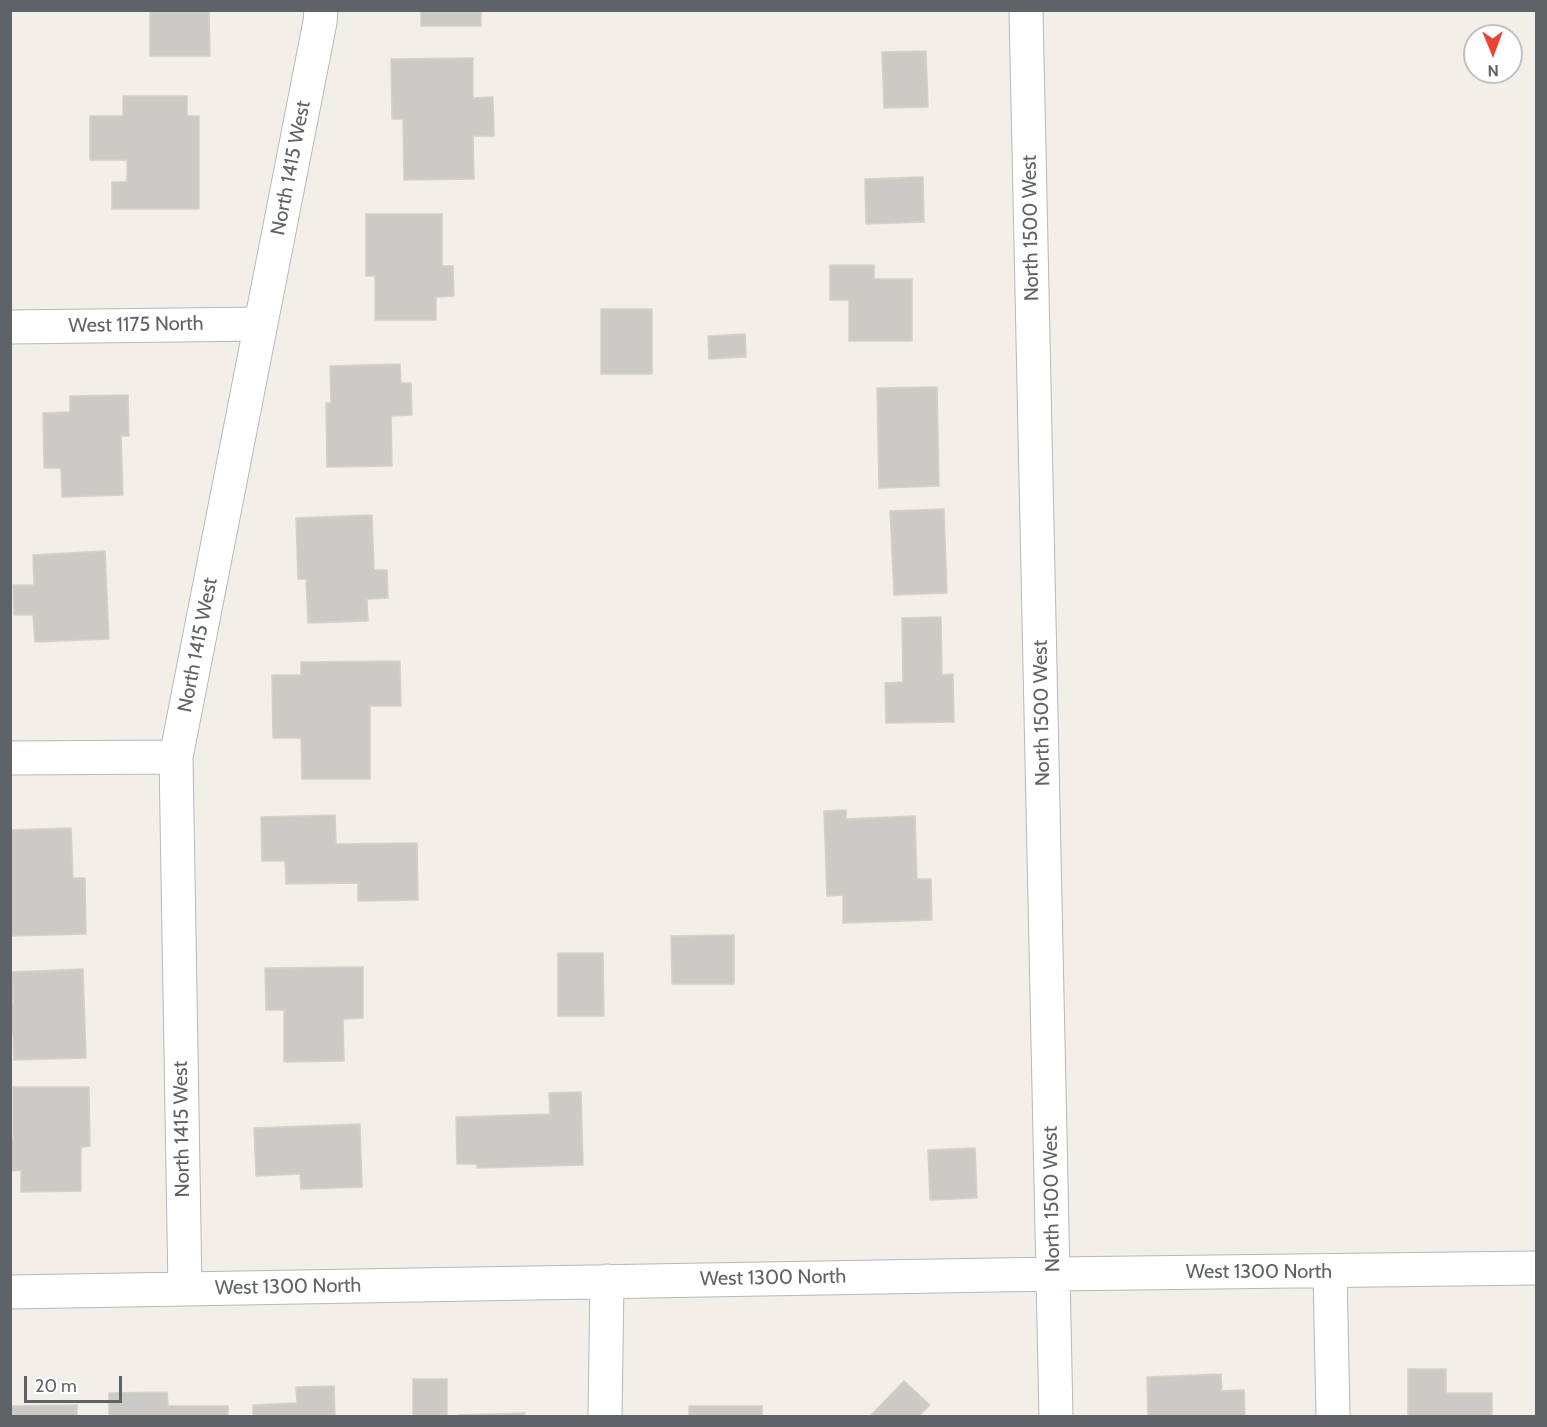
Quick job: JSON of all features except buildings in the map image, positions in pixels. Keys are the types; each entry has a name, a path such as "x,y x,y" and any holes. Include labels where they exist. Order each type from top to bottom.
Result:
{"street":[{"name":"North 1415 West","path":"185,1289 176,757 321,10"},
{"name":"North 1500 West","path":"1026,10 1056,1416"},
{"name":"West 1175 North","path":"10,327 261,324"},
{"path":"10,758 176,757"},
{"name":"West 1300 North","path":"10,1292 1536,1268"},
{"path":"1330,1271 1333,1416"},
{"path":"605,1416 607,1281"}]}
